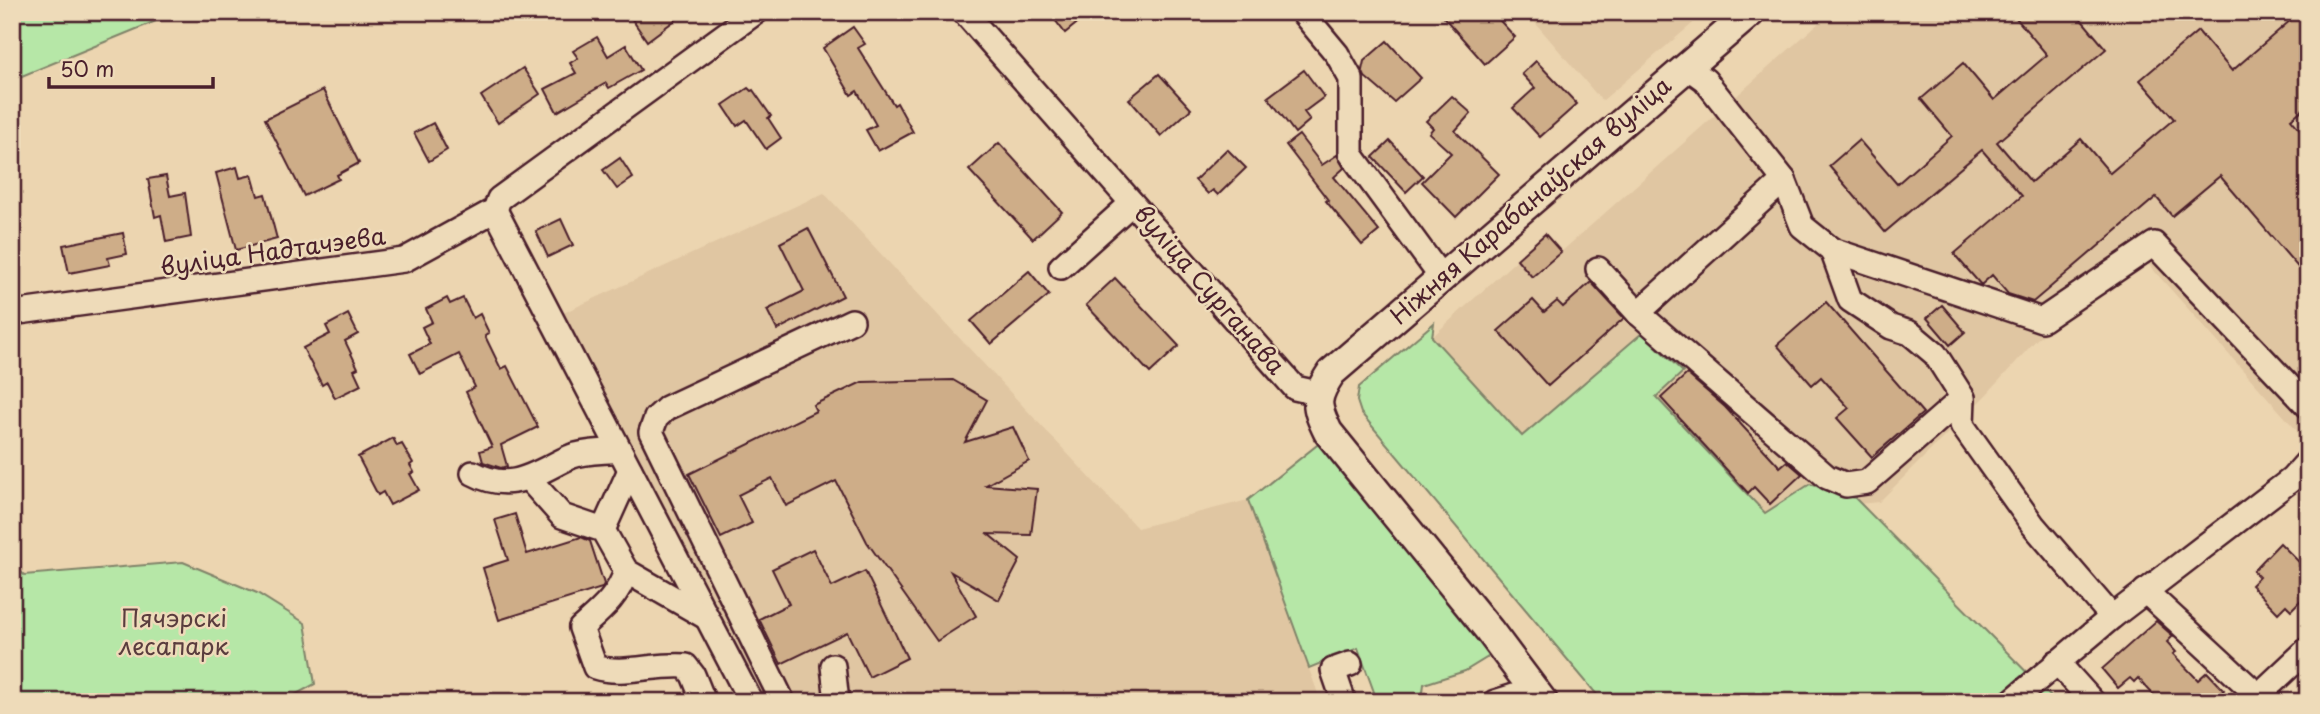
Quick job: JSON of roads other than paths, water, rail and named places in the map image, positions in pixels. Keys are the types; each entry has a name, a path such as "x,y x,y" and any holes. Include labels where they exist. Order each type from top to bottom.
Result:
{"main road":[{"name":"Ніжняя Карабанаўская вуліца","path":"1317,393 1331,373 1751,12"},
{"path":"1317,393 1318,412 1328,432 1489,630 1538,696"}],"street":[{"name":"вуліца Надтачэева","path":"12,313 404,260 495,210 499,199 756,12"},
{"name":"вуліца Сурганава","path":"964,12 1295,388 1317,393"},
{"path":"1302,12 1337,54 1351,79 1350,154 1441,277"},
{"path":"1687,67 1704,80 1784,180 1802,226 1832,250 2042,320 2154,244 2308,406"},
{"path":"1638,313 1784,180"},
{"path":"1061,267 1132,203"},
{"path":"495,210 751,702"},
{"path":"1832,250 1850,300 1891,327 1910,333 1926,347 1963,398 1962,425 2033,525 2112,617"},
{"path":"1598,269 1638,313 1827,477 1846,485 1867,482 1963,398"},
{"path":"783,702 651,432 656,418 667,408 852,321"},
{"path":"472,473 489,482 529,480 573,456 625,460"},
{"path":"603,530 625,460"},
{"path":"2011,702 2112,617 2292,479 2308,461"},
{"path":"529,480 562,516 603,530 626,571 706,617"},
{"path":"626,571 621,588 609,604 581,628 595,667 607,671 669,664 686,666 693,675 704,702"},
{"path":"2145,591 2262,698 2308,649"},
{"path":"2057,662 2094,702"},
{"path":"1344,702 1333,670 1350,664"},
{"path":"833,666 836,702"},
{"path":"1495,702 1538,696"}],"park label":[{"name":"Пячэрскі лесапарк","path":"174,633"}]}
